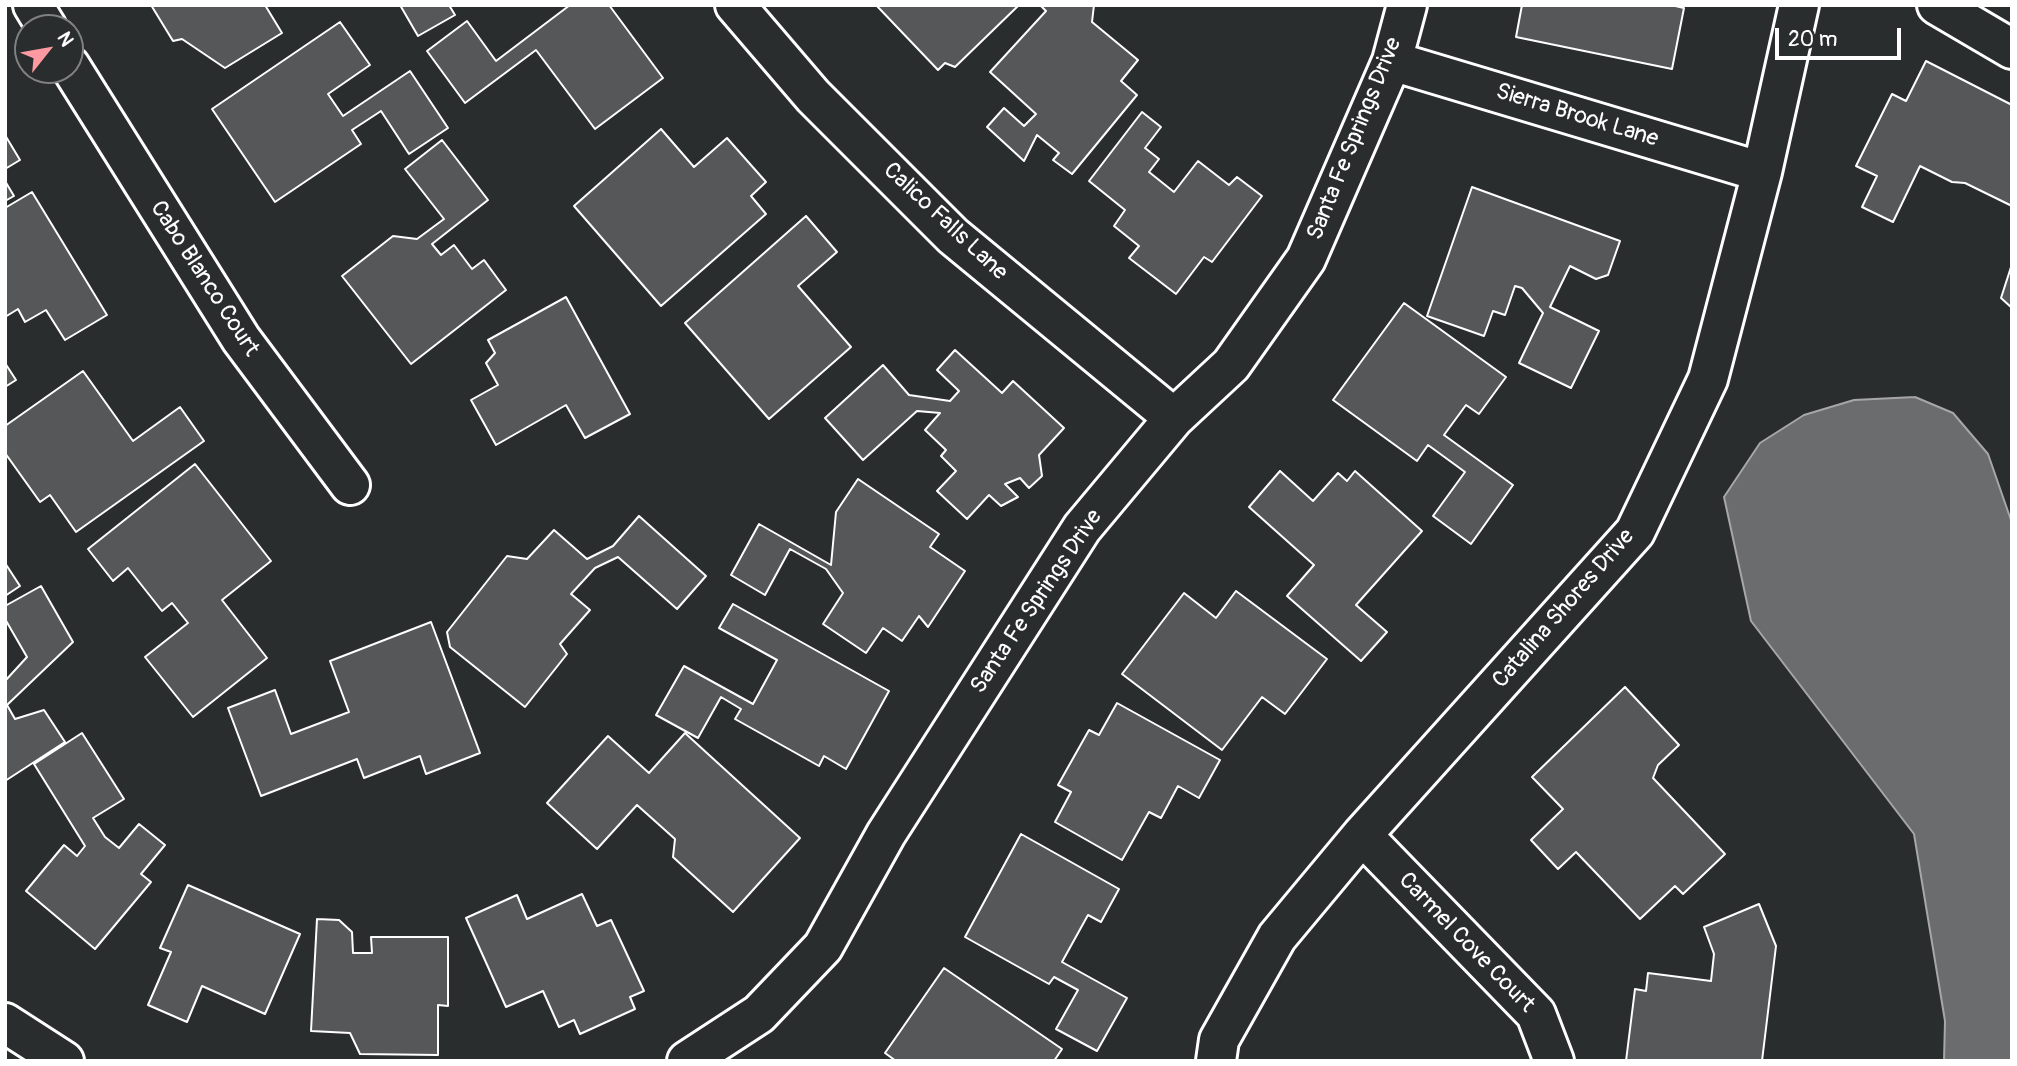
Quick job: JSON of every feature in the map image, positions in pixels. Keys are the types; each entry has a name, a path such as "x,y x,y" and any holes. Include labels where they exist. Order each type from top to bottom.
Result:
{"street":[{"name":"Calico Falls Lane","path":"735,5 813,96 953,236 1174,418"},
{"name":"Santa Fe Springs Drive","path":"687,1061 759,1014 823,947 886,834 1082,528 1174,418 1231,365 1306,258 1392,61 1407,5"},
{"name":"Catalina Shores Drive","path":"1228,1054 1277,937 1363,835 1635,532 1708,379 1762,172 1799,5"},
{"path":"1937,5 2012,49"},
{"name":"Sierra Brook Lane","path":"1392,61 1762,172"},
{"name":"Cabo Blanco Court","path":"81,84 241,339 350,485"},
{"name":"Carmel Cove Court","path":"1363,835 1536,1014 1554,1061"},
{"path":"5,1023 64,1061"}],"shaded area":[{"path":"1915,397 1953,413 1988,454 2012,523 2012,1061 1944,1061 1945,1021 1914,834 1751,621 1724,497 1760,443 1804,415 1854,400"}],"building":[{"path":"151,5 265,5 282,33 225,68 182,39 173,41"},
{"path":"400,5 449,5 455,15 418,36"},
{"path":"570,5 609,5 663,78 595,129 536,50 465,103 427,51 467,21 496,61"},
{"path":"876,5 1019,5 955,67 945,63 938,70"},
{"path":"1040,5 1094,5 1092,22 1138,60 1121,81 1137,95 1072,174 1053,160 1059,153 1037,135 1024,161 987,127 1004,108 1024,126 1036,114 990,72 1046,11"},
{"path":"1522,5 1671,5 1684,8 1672,69 1516,37"},
{"path":"340,22 370,65 328,94 343,116 410,71 448,128 409,154 381,111 352,130 361,144 275,202 212,109"},
{"path":"1926,61 2012,105 2012,206 1965,183 1952,182 1920,166 1893,222 1862,207 1877,176 1856,166 1892,94 1906,101"},
{"path":"1142,112 1161,127 1145,148 1159,159 1149,172 1174,192 1198,161 1229,185 1237,177 1262,196 1212,262 1204,257 1176,294 1129,258 1139,246 1114,226 1125,210 1089,181"},
{"path":"661,129 694,167 727,138 766,182 751,196 766,214 661,306 574,206"},
{"path":"5,135 20,160 5,169"},
{"path":"442,140 488,200 432,244 441,255 454,245 472,269 484,260 506,290 411,364 342,276 393,236 417,239 444,219 405,169"},
{"path":"5,181 14,196 5,201"},
{"path":"1472,187 1620,241 1608,275 1596,279 1570,266 1550,307 1599,331 1571,388 1519,363 1543,313 1522,288 1515,286 1505,315 1493,311 1484,336 1427,316"},
{"path":"32,192 107,315 65,340 46,310 25,322 18,309 5,317 5,208"},
{"path":"806,216 837,252 798,286 851,347 769,419 685,323"},
{"path":"2012,264 2012,308 2001,298"},
{"path":"566,297 630,414 585,438 566,405 496,445 471,400 498,385 486,363 495,353 488,340"},
{"path":"1404,303 1506,377 1479,414 1466,405 1444,435 1513,485 1471,544 1433,516 1465,472 1428,445 1417,461 1333,400"},
{"path":"955,350 1002,393 1013,381 1064,428 1039,455 1042,476 1029,488 1020,478 1005,484 1018,497 1001,506 989,495 967,519 937,491 956,471 941,456 946,450 925,430 940,413 917,411 863,460 825,418 883,365 909,395 950,401 959,391 937,370"},
{"path":"5,363 16,380 5,387"},
{"path":"83,371 133,441 180,407 204,441 76,532 50,495 40,502 5,453 5,426"},
{"path":"195,464 271,561 222,600 267,658 193,717 145,657 188,623 172,603 162,611 128,568 113,581 88,549"},
{"path":"1280,471 1313,501 1338,473 1347,481 1355,471 1422,531 1356,605 1387,632 1361,661 1287,596 1314,565 1249,507"},
{"path":"858,479 939,534 930,547 965,571 928,627 919,616 902,641 883,628 866,653 823,624 843,593 826,569 790,549 765,595 731,575 759,524 831,565 836,512"},
{"path":"639,516 706,576 677,609 618,557 595,568 571,594 590,610 560,644 567,654 525,707 450,647 447,632 507,556 527,559 554,530 587,559 613,546"},
{"path":"5,563 20,586 5,596"},
{"path":"41,586 73,642 7,705 15,719 44,710 65,742 5,781 5,681 27,657 5,619 5,606"},
{"path":"1236,591 1327,659 1285,714 1262,697 1222,750 1122,674 1184,593 1216,618"},
{"path":"733,604 889,691 846,769 824,756 819,766 735,719 741,709 721,697 698,738 656,715 684,666 753,704 777,660 719,628"},
{"path":"431,622 480,753 426,774 420,756 364,778 357,759 261,796 228,708 275,690 291,734 349,712 330,661"},
{"path":"1625,687 1679,745 1658,765 1653,778 1725,854 1683,894 1675,886 1640,919 1576,852 1558,869 1531,840 1563,809 1532,777"},
{"path":"1117,703 1220,760 1199,798 1178,786 1161,818 1149,812 1122,860 1055,822 1071,792 1058,785 1089,730 1099,735"},
{"path":"82,733 124,799 93,818 105,837 119,848 139,824 165,845 141,874 151,882 95,949 26,891 64,845 77,856 85,846 34,764"},
{"path":"685,733 800,838 733,912 673,857 675,839 637,805 597,849 547,803 608,736 649,773"},
{"path":"1021,834 1119,889 1101,922 1088,915 1062,962 1127,998 1097,1051 1056,1029 1078,990 1054,977 1049,984 965,937"},
{"path":"188,885 300,934 265,1014 202,986 187,1022 148,1005 171,952 160,948"},
{"path":"582,894 597,926 611,920 644,991 630,997 635,1009 580,1034 574,1020 559,1027 543,991 506,1007 466,918 517,895 527,919"},
{"path":"1759,904 1776,946 1762,1061 1626,1061 1635,989 1646,991 1648,973 1711,981 1714,954 1704,927"},
{"path":"317,919 339,920 352,932 353,953 372,953 371,937 448,937 448,1006 438,1005 438,1055 360,1054 350,1033 311,1031"},
{"path":"944,968 1062,1049 1054,1061 896,1061 885,1053"}]}
